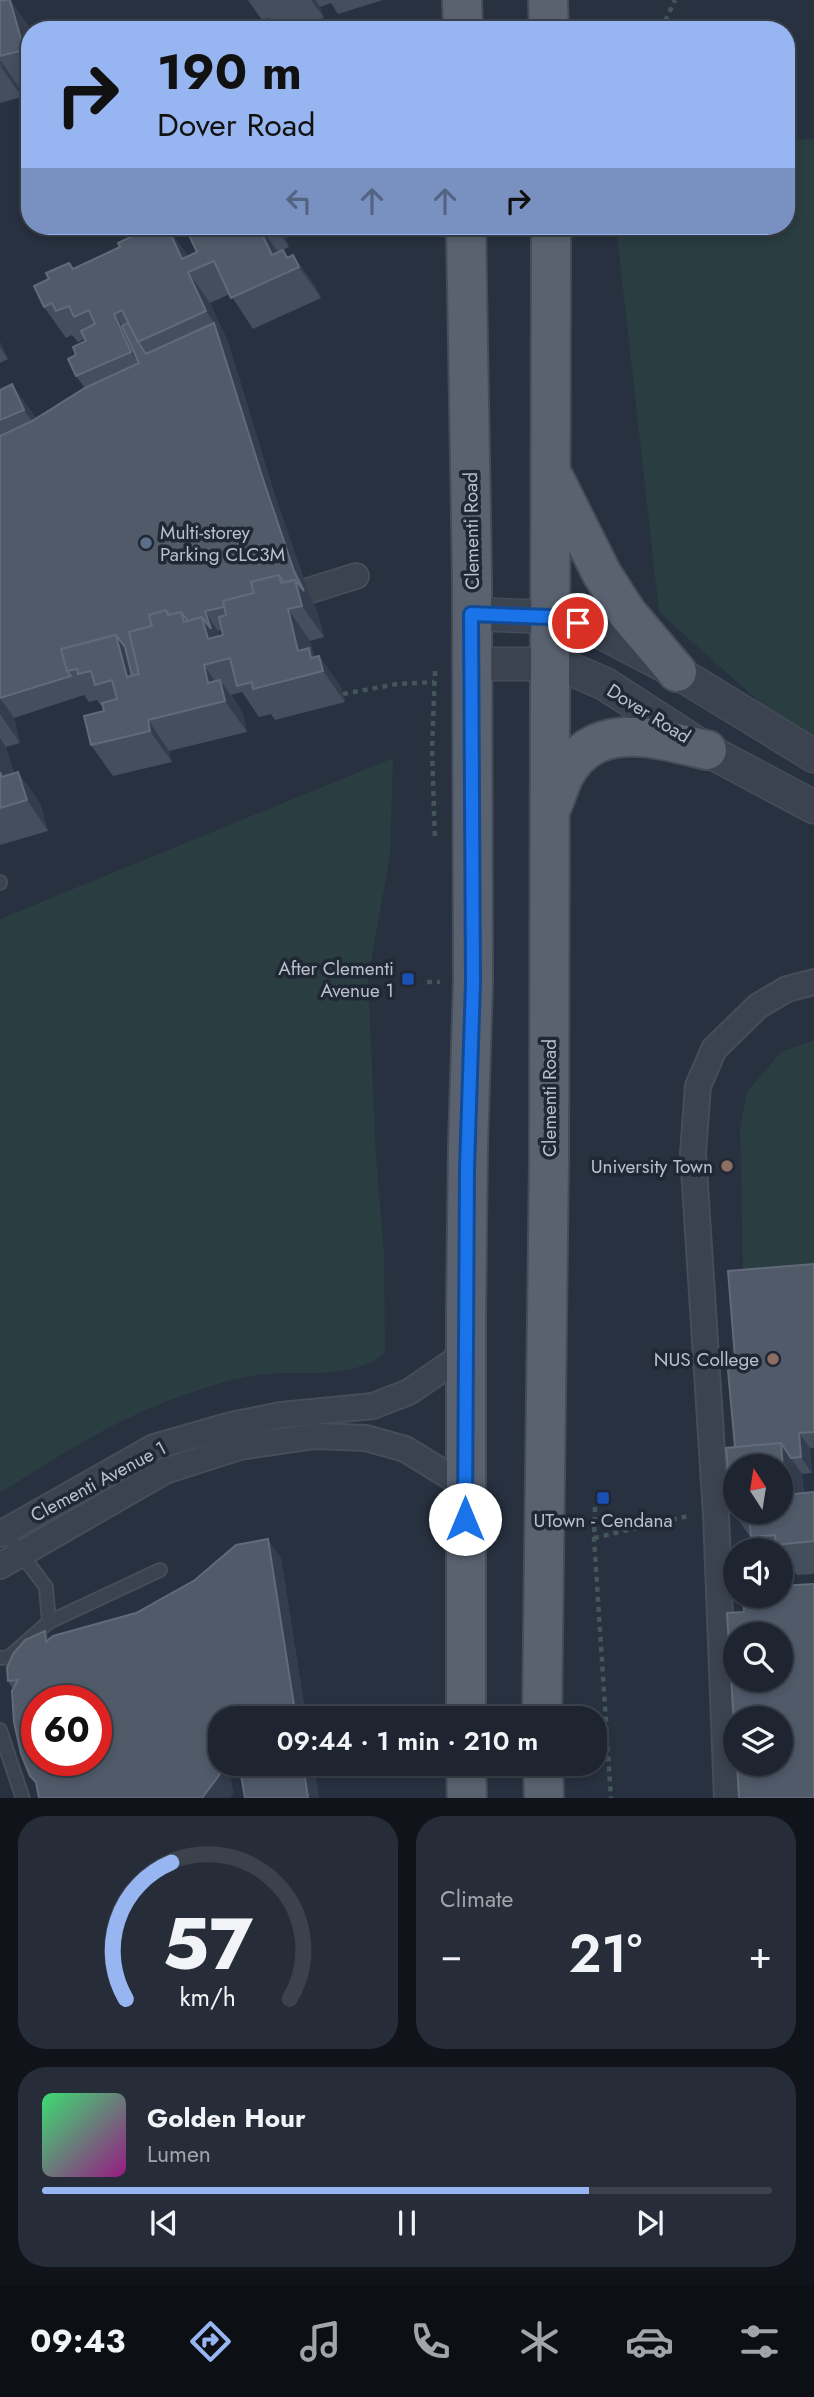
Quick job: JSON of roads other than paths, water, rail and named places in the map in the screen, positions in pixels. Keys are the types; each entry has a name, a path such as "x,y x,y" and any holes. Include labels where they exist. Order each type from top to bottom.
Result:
{"main road":[{"path":"462,0 463,21"},
{"path":"548,0 549,21"},
{"name":"Clementi Road","path":"466,235 473,982 466,1342 466,1706"},
{"name":"Clementi Road","path":"542,1706 546,1505 551,235"},
{"path":"550,470 602,574 627,614 677,672"},
{"path":"549,814 564,775 586,751 604,741 621,736 654,737 707,750"},
{"path":"466,1776 467,1798"},
{"path":"543,1776 544,1798"}],"street":[{"path":"308,591 356,576"},
{"path":"471,614 550,617 593,628 677,672 814,756"},
{"name":"Dover Road","path":"471,664 550,664 575,671 605,684 707,750 814,807"},
{"path":"727,1798 716,1514 693,1153 698,1086 714,1049 758,1006 787,989 814,982"},
{"name":"Clementi Avenue 1","path":"2,1533 154,1447 231,1425 281,1415 373,1406 409,1392 454,1361 466,1342"},
{"name":"Clementi Avenue 1","path":"10,1560 165,1471 240,1447 315,1436 366,1438 405,1449 454,1479 465,1494"}],"lane":[{"path":"2,1533 10,1560 46,1587 49,1622"},
{"path":"0,1658 9,1657 49,1622 160,1570"},
{"path":"0,1730 23,1798"}],"place":[{"name":"Multi-storey Parking CLC3M","path":"146,543"},
{"name":"After Clementi Avenue 1","path":"408,979"},
{"name":"University Town","path":"727,1166"},
{"name":"NUS College","path":"773,1359"},
{"name":"UTown - Cendana","path":"603,1498"}]}
